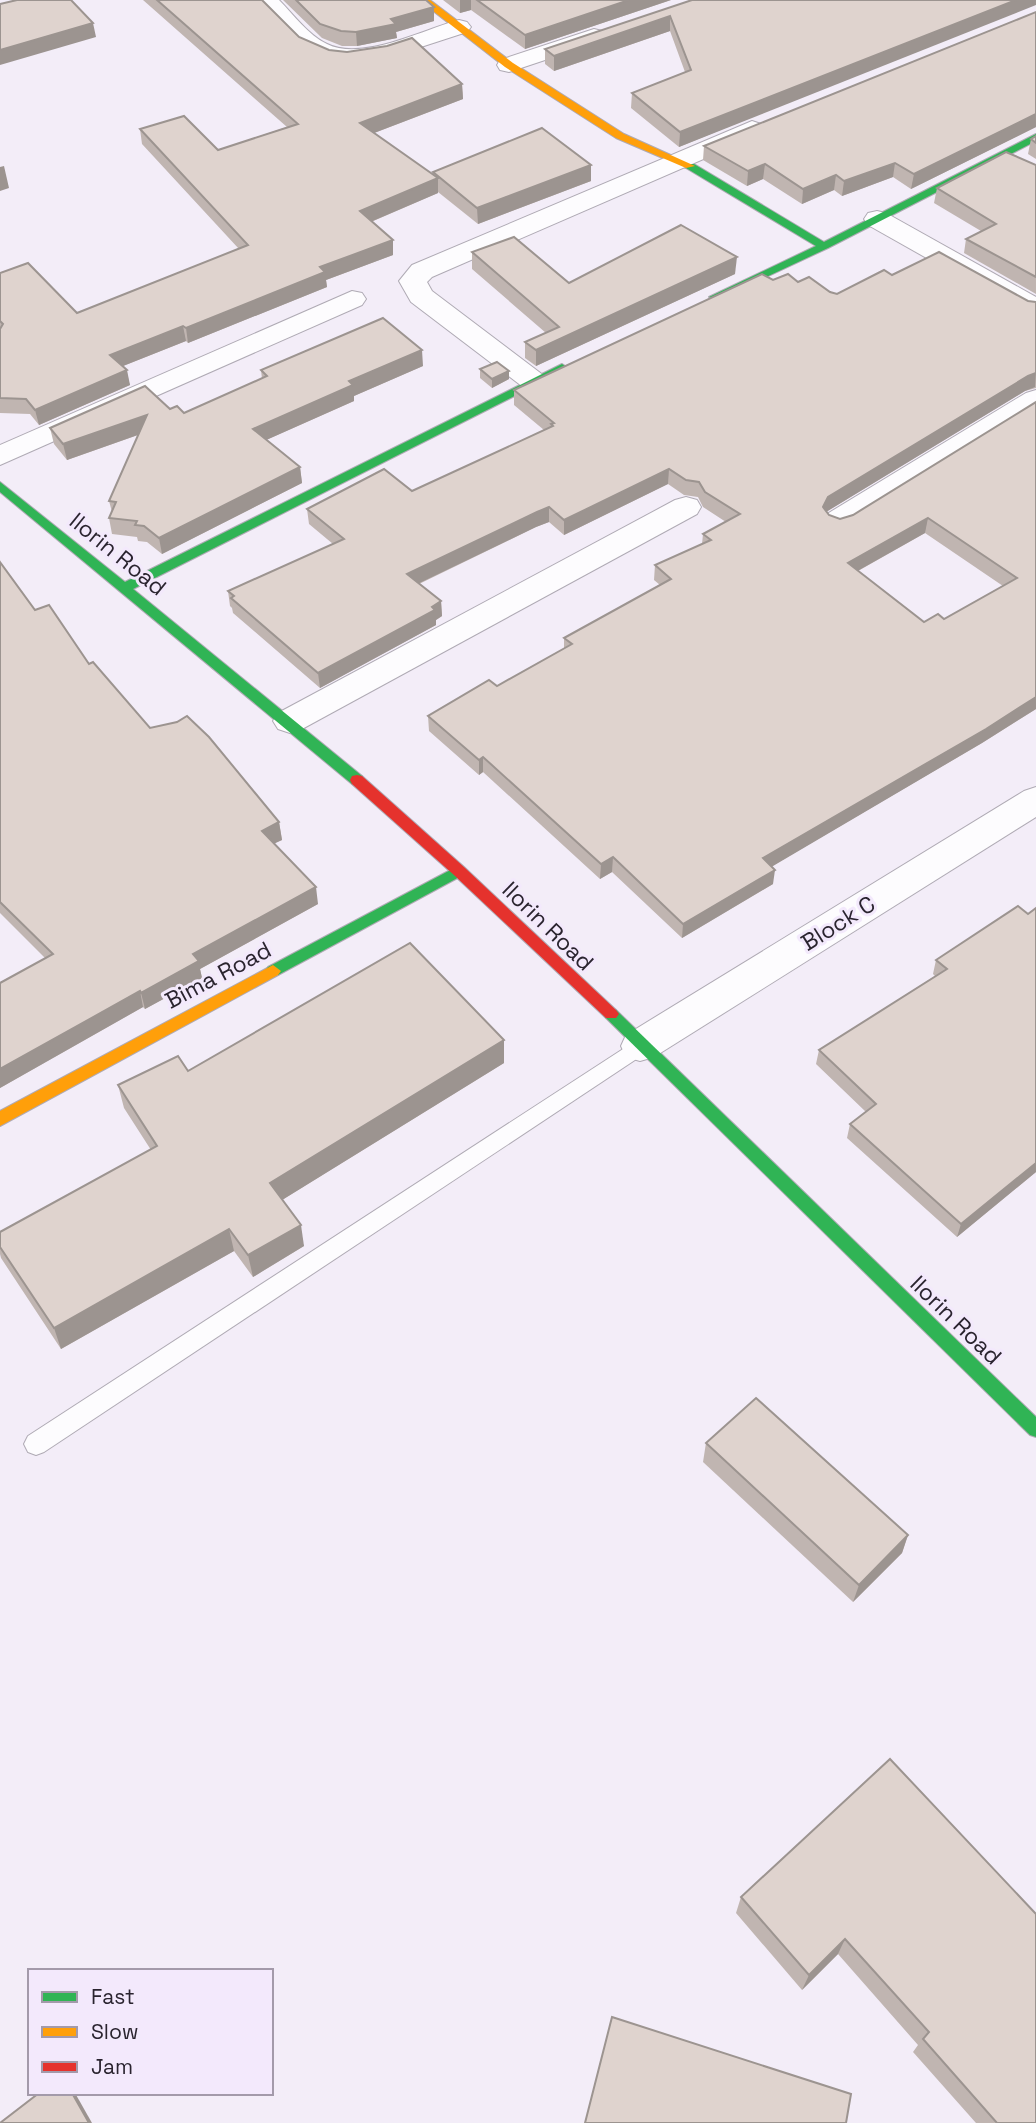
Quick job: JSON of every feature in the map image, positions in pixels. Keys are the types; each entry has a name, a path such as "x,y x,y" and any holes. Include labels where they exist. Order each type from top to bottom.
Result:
{"street":[{"path":"265,0 317,49 331,55 376,53 459,27"},
{"path":"424,0 509,65 620,136 646,149 678,159 824,246"},
{"path":"509,65 612,30"},
{"path":"533,381 421,296 413,281 422,271 678,159 780,118"},
{"path":"697,305 877,219 1014,159 1036,136"},
{"path":"877,219 1036,308"},
{"path":"0,456 352,299"},
{"path":"123,589 583,358"},
{"path":"838,521 1036,399"},
{"name":"Ilorin Road","path":"0,486 123,589 290,721 458,871 1036,1429"},
{"path":"290,721 686,507"},
{"name":"Block C","path":"640,1046 1036,800"},
{"name":"Bima Road","path":"0,1119 458,871"}],"lane":[{"path":"36,1444 640,1046"}],"building":[{"path":"17,0 71,0 93,23 0,50 0,4"},
{"path":"157,0 262,0 299,37 329,50 347,52 387,46 412,38 462,84 360,123 438,178 360,211 393,240 320,267 325,272 186,328 183,326 110,355 127,370 35,410 26,399 0,398 0,329 3,324 0,321 0,273 28,263 77,313 248,245 140,129 184,116 218,150 298,124"},
{"path":"296,0 426,0 434,7 391,19 396,24 356,32 341,31 320,24"},
{"path":"477,0 629,0 525,35"},
{"path":"692,0 1016,0 680,132 632,93 691,70 670,16 554,56 545,49"},
{"path":"1036,12 1036,114 914,174 895,163 844,181 836,175 803,189 765,164 748,171 704,146"},
{"path":"542,128 591,165 477,208 433,172"},
{"path":"1006,152 1036,165 1036,277 966,239 996,224 937,188"},
{"path":"681,225 737,257 536,350 525,342 559,327 472,252 514,237 569,283"},
{"path":"939,252 1028,301 1036,302 1036,373 828,497 823,507 829,515 840,519 853,515 1036,402 1036,697 986,729 763,858 775,870 683,924 613,857 601,864 483,757 479,760 428,716 489,680 497,686 572,644 564,638 671,579 655,565 711,540 703,534 740,514 705,492 699,482 686,480 669,469 564,520 549,507 407,574 441,601 432,607 435,610 318,673 231,598 234,596 228,591 344,539 307,509 384,469 412,491 553,426 551,424 554,423 514,390 762,274 773,280 788,274 798,282 809,277 837,294 884,270 892,275","holes":["928,518 1017,578 944,619 938,614 924,622 848,563"]},
{"path":"383,318 422,350 349,381 353,385 253,429 300,467 159,538 144,526 135,525 137,521 109,518 116,502 109,501 147,415 63,444 50,428 145,386 170,409 177,406 184,413 267,376 261,370"},
{"path":"497,362 509,371 492,379 480,369"},
{"path":"0,562 35,610 49,605 89,664 93,662 150,728 177,722 187,716 209,737 279,822 262,831 316,887 193,954 199,961 0,1069 0,983 53,954 0,902"},
{"path":"1018,906 1028,914 1036,908 1036,1163 961,1224 850,1124 876,1104 819,1050 947,969 936,960"},
{"path":"410,943 504,1040 270,1183 301,1225 248,1255 229,1229 54,1328 0,1247 0,1232 157,1146 118,1085 178,1056 188,1071"},
{"path":"756,1398 908,1535 859,1585 706,1443"},
{"path":"890,1759 1036,1914 1036,2123 997,2123 923,2039 929,2032 845,1939 809,1975 741,1897"},
{"path":"612,2017 851,2094 846,2123 585,2123"},
{"path":"36,2095 73,2095 89,2123 0,2123"}],"traffic: fast":[{"path":"715,297 824,246 1036,137"},
{"path":"690,166 824,246"},
{"path":"123,589 562,368"},
{"path":"0,486 357,780"},
{"path":"273,971 458,871"},
{"path":"611,1014 1036,1429"}],"traffic: slow":[{"path":"424,0 509,65 620,136 690,166"},
{"path":"0,1119 273,971"}],"traffic: jam":[{"path":"357,780 459,871 611,1014"}]}
